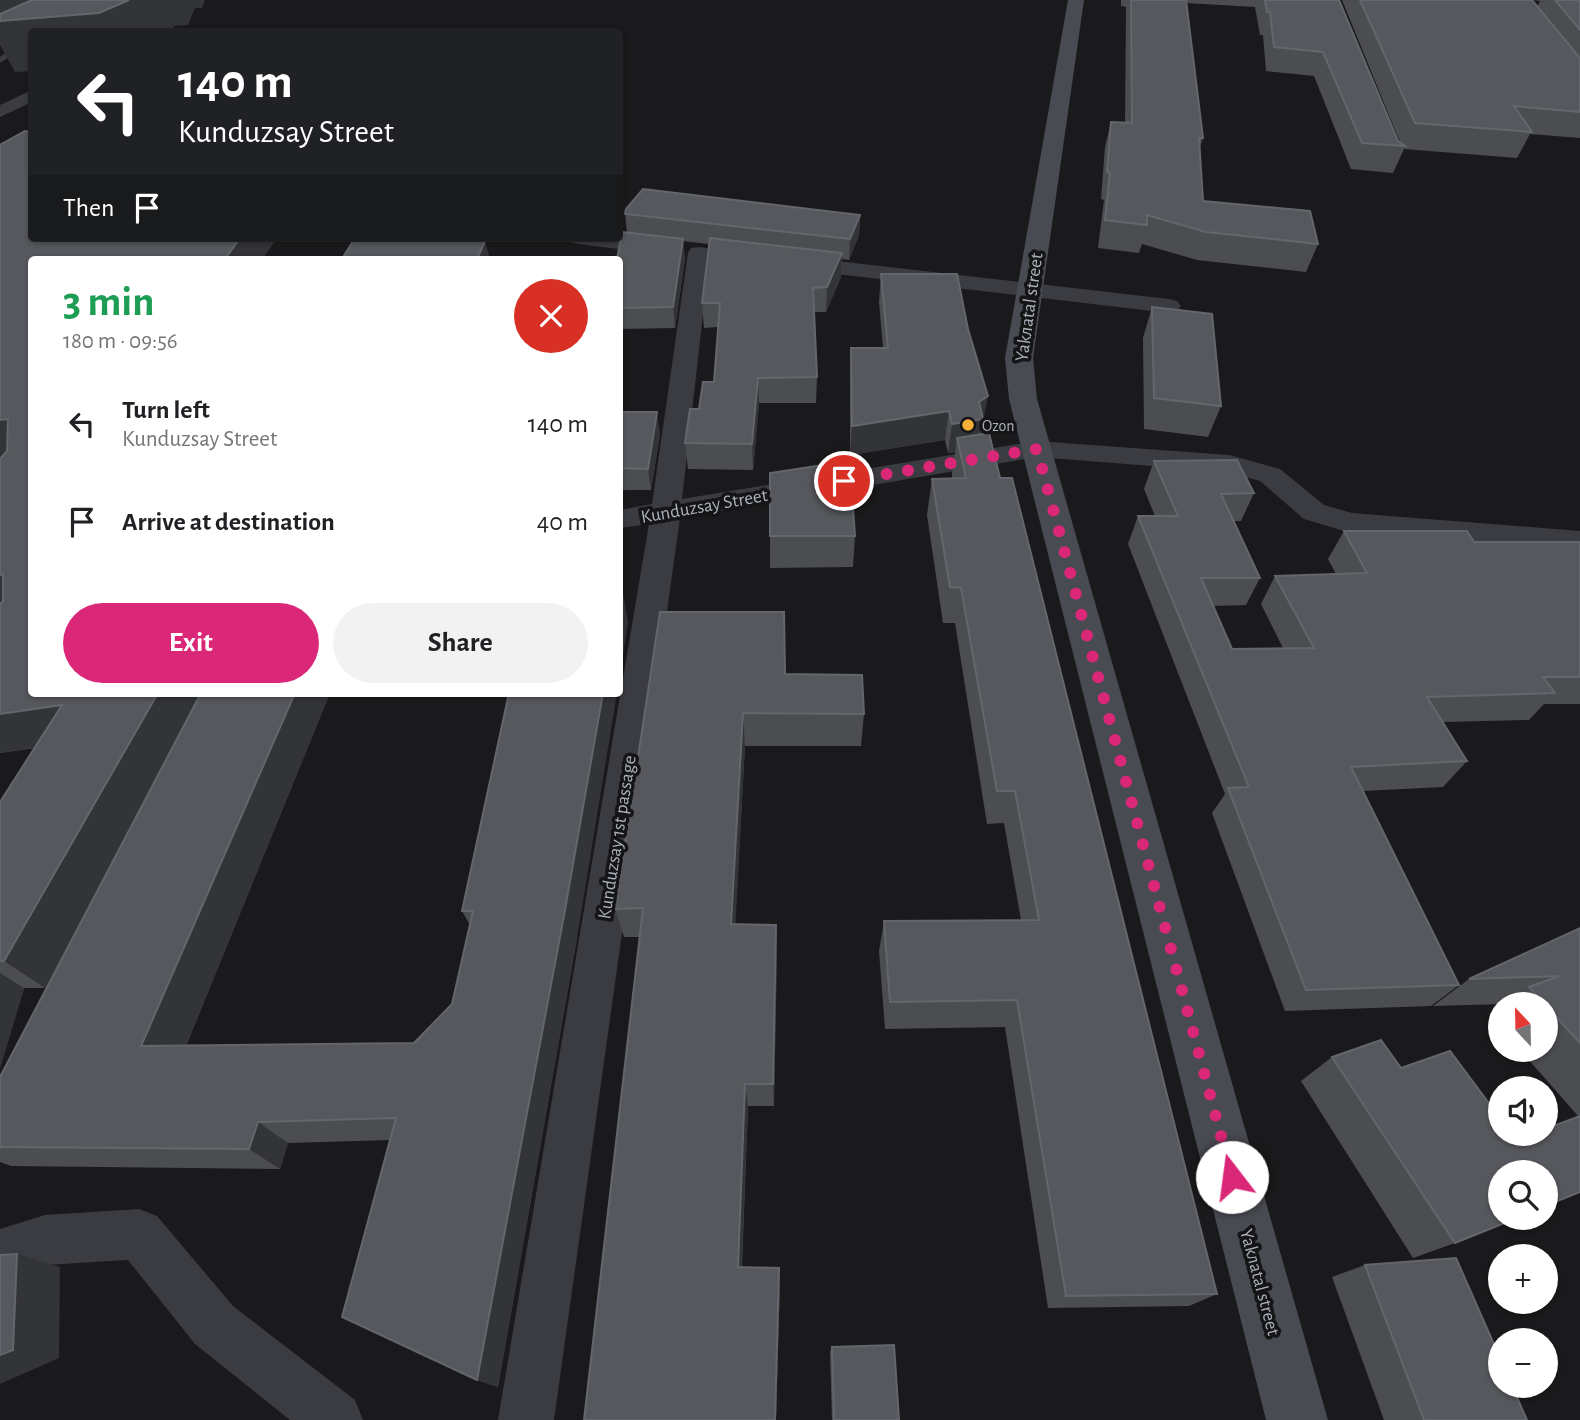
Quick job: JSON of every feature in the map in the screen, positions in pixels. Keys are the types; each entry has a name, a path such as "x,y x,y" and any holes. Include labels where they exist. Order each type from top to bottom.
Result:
{"street":[{"name":"Yakлatal street","path":"1076,0 1019,358 1023,399 1297,1420"},
{"path":"0,112 28,97"},
{"name":"Kunduzsay 1st passage","path":"526,1420 666,511 713,254 612,242"},
{"path":"768,260 1169,306"},
{"name":"Kunduzsay Street","path":"623,518 1037,449 1229,464 1270,475 1314,512 1351,523 1580,541"},
{"path":"0,1255 45,1240 139,1234 214,1325 335,1420"}],"lane":[{"path":"0,61 28,34"}],"building":[{"path":"32,0 129,0 99,13 0,21 0,14"},
{"path":"1131,0 1186,0 1203,138 1199,138 1203,201 1310,211 1318,244 1206,232 1147,215 1147,225 1105,220 1110,173 1107,172 1111,122 1132,123"},
{"path":"1265,0 1339,0 1398,141 1405,146 1362,143 1323,52 1274,47 1270,12 1267,12"},
{"path":"1360,0 1532,0 1580,58 1580,112 1514,106 1532,132 1415,123"},
{"path":"1555,0 1580,0 1580,30"},
{"path":"28,131 28,242 237,242 227,256 28,256 28,697 156,697 4,961 0,961 0,802 62,705 0,714 0,603 3,602 3,574 0,575 0,459 7,451 8,419 0,420 0,145"},
{"path":"643,189 860,215 850,239 625,214 626,209"},
{"path":"623,232 683,239 673,307 623,308 623,256 618,256 620,242 623,242"},
{"path":"710,238 842,253 827,287 813,288 817,377 758,378 752,444 685,443 690,409 699,409 703,382 714,382 720,303 702,303"},
{"path":"353,242 485,242 478,256 344,256"},
{"path":"881,274 957,274 968,329 988,396 979,402 983,419 952,424 949,411 852,426 851,348 888,348"},
{"path":"1152,307 1212,314 1221,406 1154,398"},
{"path":"623,412 657,412 648,469 623,468"},
{"path":"989,433 1000,478 1012,478 1217,1294 1066,1296 1017,1000 890,1002 884,921 1039,920 1015,791 997,791 961,588 950,587 932,479 966,478 957,438"},
{"path":"1237,460 1254,493 1221,494 1260,578 1201,578 1232,649 1314,648 1275,576 1367,573 1344,531 1467,531 1474,542 1580,542 1580,677 1543,677 1555,693 1427,697 1467,761 1351,767 1459,985 1306,990 1228,788 1249,787 1138,516 1178,516 1154,461"},
{"path":"823,465 850,465 855,536 770,536 770,473"},
{"path":"660,612 784,612 785,674 862,675 864,714 743,713 731,924 776,925 773,1084 745,1084 738,1267 779,1268 775,1420 584,1420 643,908 615,909"},
{"path":"199,697 293,697 141,1046 414,1043 452,1004 473,911 462,911 508,697 602,697 477,1380 342,1317 396,1118 258,1122 249,1149 0,1147 0,1077"},
{"path":"1580,928 1580,1043 1558,1019 1558,992 1534,992 1529,987 1560,976 1469,979"},
{"path":"1381,1040 1401,1068 1450,1051 1488,1102 1488,1146 1558,1146 1558,1124 1580,1116 1580,1192 1558,1201 1558,1160 1488,1160 1488,1230 1455,1243 1332,1057"},
{"path":"17,1254 13,1350 0,1355 0,1255"},
{"path":"1456,1258 1488,1331 1488,1398 1517,1398 1527,1420 1424,1420 1365,1265"},
{"path":"894,1345 899,1420 834,1420 832,1347"}],"place":[{"name":"Ozon","path":"968,425"}],"route":[{"path":"844,481 1037,449 1232,1177"}]}
